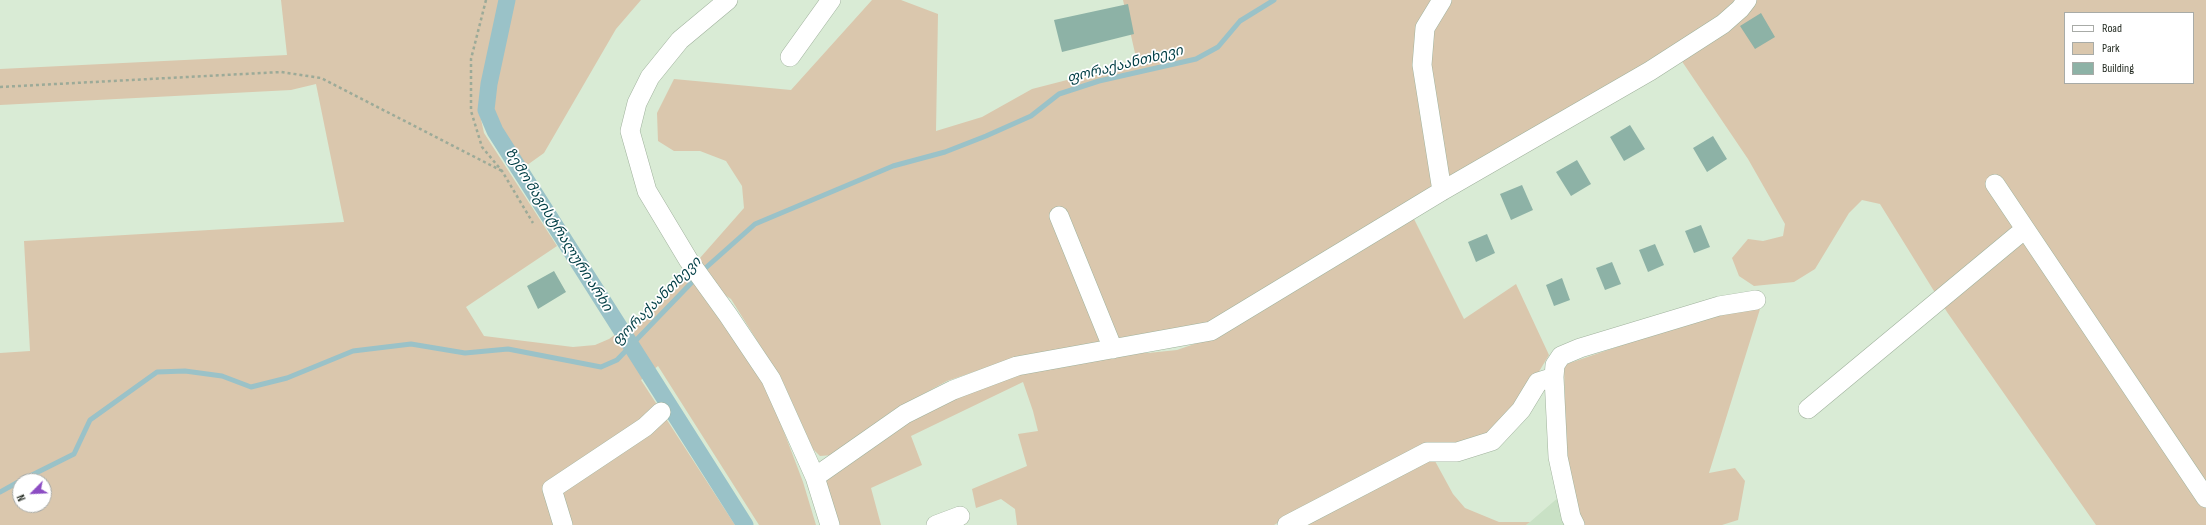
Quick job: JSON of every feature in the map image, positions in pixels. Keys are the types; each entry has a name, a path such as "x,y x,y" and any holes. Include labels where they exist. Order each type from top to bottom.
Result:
{"street":[{"path":"728,0 680,40 650,77 637,103 630,131 647,191 689,261 771,378 816,477 830,525"},
{"path":"790,57 831,0"},
{"path":"1442,0 1425,28 1422,65 1442,191"},
{"path":"816,477 905,414 953,390 1017,366 1211,331 1442,191 1650,71 1723,24 1740,9 1747,0"},
{"path":"1995,184 2206,498"},
{"path":"1059,216 1113,349"},
{"path":"1808,409 2025,229"},
{"path":"1575,525 1571,517 1558,457 1554,378 1555,365 1561,356 1580,348 1719,306 1756,300"},
{"path":"1287,525 1427,452 1457,452 1492,441 1521,410 1538,382 1554,378"},
{"path":"563,525 552,489 645,427 661,412"},
{"path":"936,525 960,516"}],"path":[{"path":"486,0 471,59 471,111 482,147 502,171 533,223"},
{"path":"0,87 281,72 321,78 502,171"}],"shaded area":[{"path":"1560,496 1570,525 1526,525 1530,522"}],"green space":[{"path":"281,0 500,0 479,110 484,133 557,246 466,307 484,336 573,347 595,345 609,339 630,324 685,275 744,208 742,186 726,161 700,151 674,151 658,141 657,113 674,79 791,90 872,0 901,0 938,14 936,131 982,117 1032,89 1137,62 1123,0 1739,0 1720,18 1637,71 1206,326 1014,360 947,381 892,411 833,455 820,456 813,449 783,382 731,299 713,287 767,387 803,482 816,525 759,525 658,366 641,380 735,525 0,525 0,353 30,351 24,241 344,222 316,84 291,90 0,105 0,69 287,55"},
{"path":"514,0 641,0 616,29 544,153 523,168 496,124 491,104"},
{"path":"1755,0 2206,0 2206,525 2096,525 1947,312 1880,204 1862,200 1849,213 1815,269 1794,282 1754,286 1739,276 1732,258 1748,239 1763,241 1783,236 1785,224 1748,159 1679,57"},
{"path":"1413,217 1464,319 1516,284 1549,355 1520,403 1481,439 1390,461 1274,525 1017,525 1015,509 1001,499 976,508 972,489 1027,466 1018,434 1038,431 1023,382 911,436 922,465 871,488 881,525 838,525 823,483 827,477 903,420 1006,375 1122,352 1148,353 1177,350 1203,341"},
{"path":"1760,309 1709,473 1735,468 1745,481 1738,520 1722,525 1583,525 1566,466 1564,365 1722,311"},
{"path":"1435,461 1453,494 1465,508 1499,522 1530,522 1526,525 1302,525 1418,463"}],"building":[{"path":"1128,4 1134,34 1062,52 1054,20"},
{"path":"1761,13 1775,37 1755,49 1740,26"},
{"path":"1630,125 1645,149 1624,161 1610,137"},
{"path":"1713,136 1727,159 1707,172 1693,148"},
{"path":"1577,160 1591,184 1571,196 1556,172"},
{"path":"1522,185 1533,210 1511,220 1500,194"},
{"path":"1701,225 1710,247 1694,253 1685,231"},
{"path":"1487,234 1495,253 1476,262 1468,242"},
{"path":"1655,244 1664,265 1648,272 1639,250"},
{"path":"1612,262 1621,284 1605,290 1596,268"},
{"path":"554,271 566,292 538,309 527,286"},
{"path":"1562,278 1570,300 1554,306 1546,285"}],"waterway":[{"name":"ზემო მაგისტრალური არხი","path":"507,0 489,84 486,110 495,131 745,525"},
{"name":"ფორაქაანთხევი","path":"701,272 755,224 893,166 945,152 986,136 1031,116 1059,94 1099,81 1196,59 1218,47 1240,21 1274,0"},
{"name":"ფორაქაანთხევი","path":"36,473 74,454 90,420 157,372 185,371 222,376 251,387 287,378 353,351 411,344 465,353 508,349 601,367 617,360 696,278"},
{"name":"ფორაქაანთხევი","path":"0,492 12,485"}]}
